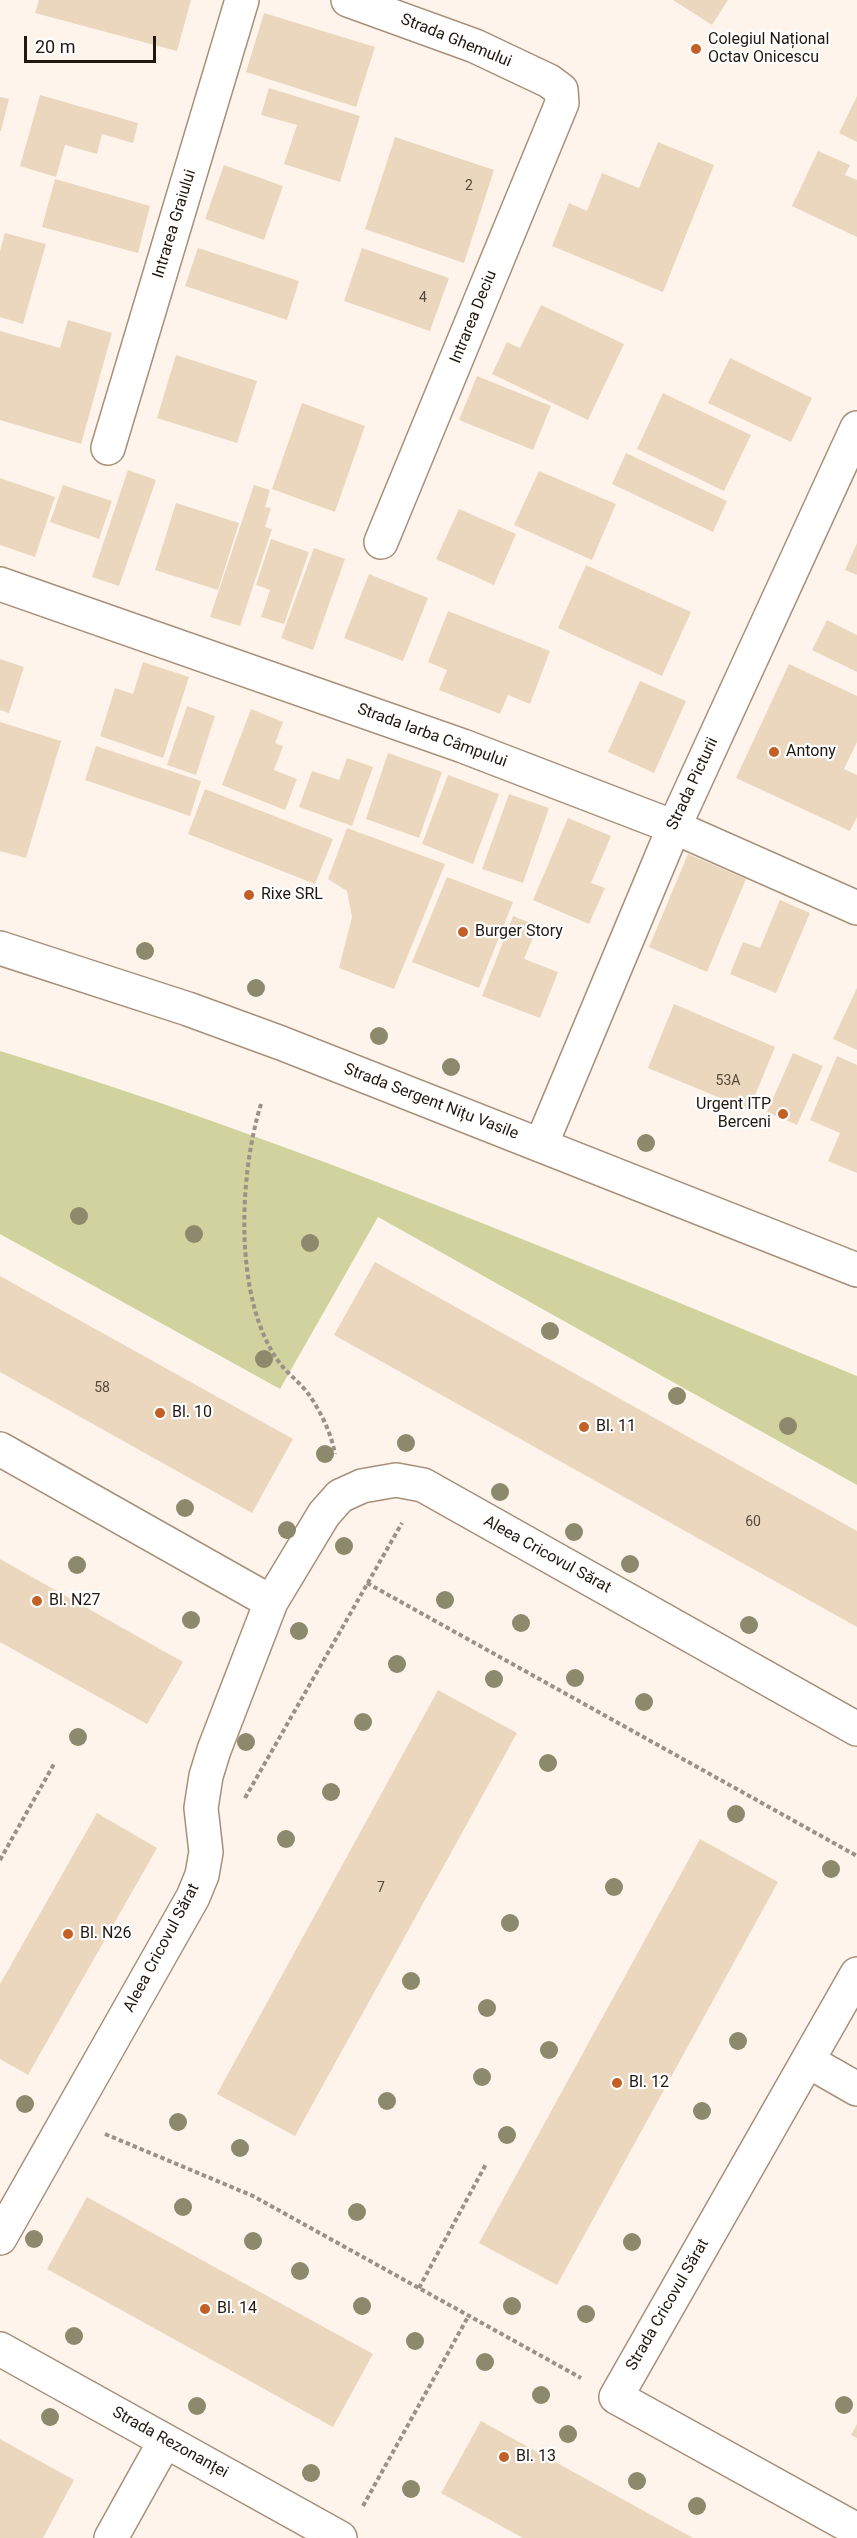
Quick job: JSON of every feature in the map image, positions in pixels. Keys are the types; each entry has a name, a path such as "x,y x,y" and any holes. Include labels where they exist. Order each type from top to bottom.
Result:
{"street":[{"name":"Intrarea Graiului","path":"108,448 242,0"},
{"name":"Strada Ghemului","path":"348,0 476,46 549,81 561,90"},
{"name":"Intrarea Deciu","path":"381,542 562,103 561,90"},
{"name":"Strada Picturii","path":"542,1145 674,827 857,428"},
{"name":"Strada Iarba Câmpului","path":"0,584 463,746 674,827 857,908"},
{"name":"Strada Sergent Nițu Vasile","path":"0,948 188,1009 281,1043 857,1270"},
{"path":"0,1449 271,1602"},
{"name":"Aleea Cricovul Sărat","path":"0,2238 10,2198 68,2118 193,1897 202,1875 206,1852 201,1808 213,1750 271,1602 324,1514 340,1496 362,1486 396,1480 423,1485 857,1729"},
{"name":"Strada Cricovul Sărat","path":"616,2397 857,1974"},
{"path":"808,2061 857,2090"},
{"name":"Strada Rezonanței","path":"0,2349 340,2538"},
{"path":"616,2397 857,2530"},
{"path":"111,2538 165,2441"}],"path":[{"path":"261,1104 252,1133 247,1174 244,1213 246,1264 264,1333 278,1361 306,1392 321,1414 334,1450 340,1496"},
{"path":"206,1852 228,1828 423,1485"},
{"path":"367,1583 857,1856"},
{"path":"0,1860 54,1764"},
{"path":"68,2118 253,2196 616,2397"},
{"path":"419,2288 486,2164"},
{"path":"362,2508 470,2315"}],"green space":[{"path":"0,1051 109,1086 325,1162 539,1246 857,1376 857,1485 378,1217 280,1389 0,1234"}],"building":[{"path":"39,0 191,0 177,51 35,13"},
{"path":"673,0 728,0 712,25"},
{"path":"264,13 375,47 356,107 246,72"},
{"path":"269,88 360,116 340,182 284,164 297,125 261,115"},
{"path":"40,95 138,123 133,143 102,134 97,154 65,145 56,177 20,166"},
{"path":"857,96 857,142 839,133"},
{"path":"0,97 9,99 1,131 0,131"},
{"path":"395,137 494,170 464,263 365,229"},
{"path":"658,142 714,165 663,292 552,246 569,203 587,211 602,173 639,188"},
{"path":"818,151 850,165 845,175 857,180 857,237 792,206"},
{"path":"224,165 283,186 264,240 205,219"},
{"path":"55,179 150,206 138,253 42,227"},
{"path":"5,233 46,244 23,324 0,317 0,251"},
{"path":"198,248 299,281 287,320 185,286"},
{"path":"362,248 449,278 430,331 344,301"},
{"path":"541,305 624,344 588,420 492,374 507,342 520,348"},
{"path":"68,320 112,333 81,444 0,420 0,331 60,348"},
{"path":"176,355 257,381 237,443 157,418"},
{"path":"730,358 812,398 791,442 708,403"},
{"path":"477,376 551,406 533,450 459,420"},
{"path":"663,393 751,435 724,491 637,449"},
{"path":"302,403 365,426 335,512 272,489"},
{"path":"626,453 727,501 713,532 612,484"},
{"path":"128,470 156,480 119,586 92,577"},
{"path":"539,471 616,504 592,560 514,525"},
{"path":"0,478 55,497 35,557 0,545"},
{"path":"63,485 112,501 99,539 50,522"},
{"path":"254,485 270,490 265,507 271,508 265,527 272,529 240,626 210,617"},
{"path":"176,503 239,523 218,590 155,570"},
{"path":"459,509 516,534 494,585 436,559"},
{"path":"271,539 309,552 284,624 261,617 270,590 256,585"},
{"path":"857,543 857,575 845,570"},
{"path":"314,548 345,559 313,650 281,638"},
{"path":"586,565 691,612 662,676 558,628"},
{"path":"369,574 428,598 403,661 344,638"},
{"path":"448,611 550,651 530,704 508,695 500,714 439,690 447,670 428,662"},
{"path":"827,620 857,635 857,672 812,650"},
{"path":"0,659 24,667 9,713 0,710"},
{"path":"143,662 189,677 163,758 100,736 115,688 133,694"},
{"path":"789,664 857,696 857,742 844,769 857,775 857,817 850,831 736,778"},
{"path":"640,681 686,701 654,773 608,752"},
{"path":"187,706 215,716 196,775 167,765"},
{"path":"251,709 283,722 275,743 283,746 274,770 297,779 285,810 222,785"},
{"path":"0,722 61,741 26,858 0,851"},
{"path":"96,746 201,781 190,816 85,780"},
{"path":"388,753 442,772 419,838 366,819"},
{"path":"347,758 373,767 352,826 299,807 312,771 339,780"},
{"path":"448,775 499,794 473,864 422,844"},
{"path":"205,789 333,839 315,884 188,834"},
{"path":"509,794 549,808 523,883 482,869"},
{"path":"568,818 611,836 591,883 605,888 589,924 533,900"},
{"path":"347,828 445,864 394,989 339,968 352,917 347,891 328,879"},
{"path":"688,854 746,879 707,972 649,947"},
{"name":"Burger Story","path":"447,877 513,902 479,988 412,962"},
{"path":"780,900 810,913 776,993 730,974 743,942 760,948"},
{"path":"513,916 538,926 524,959 558,972 540,1018 482,996"},
{"path":"857,988 857,1050 833,1039"},
{"path":"674,1004 775,1047 749,1110 648,1068"},
{"path":"793,1053 823,1066 797,1125 767,1112"},
{"path":"837,1056 857,1065 857,1173 828,1161 840,1133 810,1120"},
{"name":"Bl. 11","path":"375,1262 857,1531 857,1627 334,1335"},
{"name":"Bl. 10","path":"0,1276 293,1439 252,1513 0,1372"},
{"name":"Bl. N27","path":"0,1559 183,1662 147,1724 0,1642"},
{"path":"438,1690 517,1733 295,2136 217,2094"},
{"name":"Bl. N26","path":"97,1813 157,1848 28,2075 0,2059 0,1984"},
{"name":"Bl. 12","path":"700,1839 778,1882 557,2285 479,2243"},
{"name":"Bl. 14","path":"87,2197 373,2354 333,2427 47,2269"},
{"name":"Bl. 13","path":"481,2421 693,2538 523,2538 441,2493"},
{"path":"857,2424 857,2438 851,2435"},
{"path":"0,2439 74,2480 43,2538 0,2538"}],"place":[{"name":"Colegiul Național Octav Onicescu","path":"696,49"},
{"name":"Antony","path":"774,752"},
{"name":"Rixe SRL","path":"249,895"},
{"name":"Burger Story","path":"463,932"},
{"name":"Urgent ITP Berceni","path":"783,1114"},
{"name":"Bl. 10","path":"160,1413"},
{"name":"Bl. 11","path":"584,1427"},
{"name":"Bl. N27","path":"37,1601"},
{"name":"Bl. N26","path":"68,1934"},
{"name":"Bl. 12","path":"617,2083"},
{"name":"Bl. 14","path":"205,2309"},
{"name":"Bl. 13","path":"504,2457"}]}
